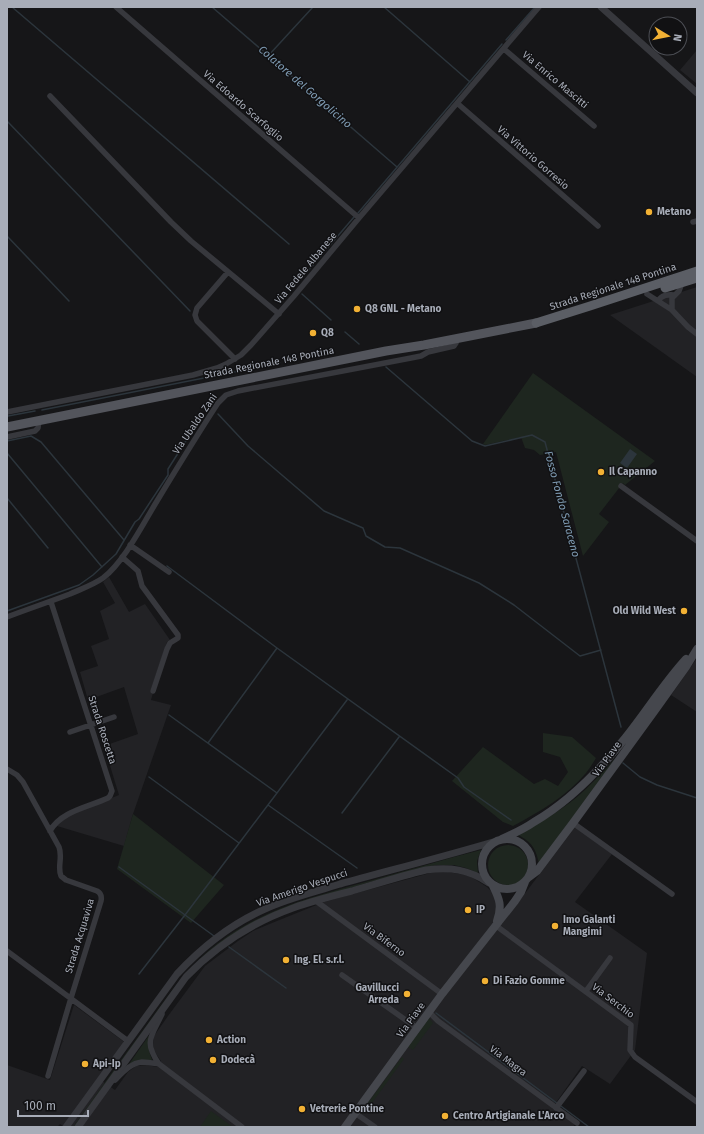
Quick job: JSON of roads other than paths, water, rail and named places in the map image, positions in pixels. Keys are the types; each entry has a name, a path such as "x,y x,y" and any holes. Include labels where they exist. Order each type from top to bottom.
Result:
{"highway":[{"name":"Strada Regionale 148 Pontina","path":"536,323 697,271"},
{"name":"Strada Regionale 148 Pontina","path":"536,323 592,310 697,278"}],"main road":[{"name":"Strada Regionale 148 Pontina","path":"7,427 536,323"},
{"name":"Via Piave","path":"345,1127 442,994 521,892 527,879 537,871 573,823 686,667 697,648"},
{"name":"Via Piave","path":"502,839 533,823 548,813 570,797 590,778 622,742 681,664 697,648"},
{"path":"502,839 518,841 525,846 532,860 532,869 527,879 513,889 499,889 484,877 482,870 481,862 483,854 493,842 502,839"},
{"name":"Via Piave","path":"491,884 500,901 500,913 495,925"}],"street":[{"name":"Via Edoardo Scarfoglio","path":"116,7 359,218"},
{"name":"Via Fedele Albanese","path":"7,412 193,375 219,367 235,359 250,347 279,314 539,7"},
{"path":"601,7 697,93"},
{"name":"Via Enrico Mascitti","path":"504,49 594,126"},
{"path":"50,96 171,222 191,241 279,314"},
{"name":"Via Vittorio Gorresio","path":"457,103 598,226"},
{"path":"228,272 196,309 195,317 197,321 235,359"},
{"path":"672,310 672,298 679,291 682,283"},
{"path":"647,294 672,310 697,334"},
{"path":"658,301 669,294 675,295"},
{"name":"Via Ubaldo Zani","path":"7,617 51,602 99,580 109,572 130,545 216,406 226,395 238,391 421,356 428,352 454,346 457,339"},
{"path":"7,438 35,431 38,427 39,420"},
{"path":"621,486 697,541"},
{"path":"130,545 169,572"},
{"path":"122,557 138,571 142,586 178,635 178,638 170,644 167,649 153,691"},
{"name":"Strada Roscetta","path":"50,831 55,824 69,814 107,798 111,794 111,787 51,602"},
{"path":"70,732 114,717"},
{"name":"Strada Acquaviva","path":"7,769 17,775 24,782 61,851 61,876 66,880 97,891 101,896 101,901 48,1076"},
{"path":"573,823 672,894"},
{"name":"Via Amerigo Vespucci","path":"66,1127 177,974 192,958 223,932 265,909 314,892 493,842"},
{"name":"Via Amerigo Vespucci","path":"78,1127 186,977 216,949 237,935 264,920 293,908 416,873 437,869 464,871 491,884"},
{"name":"Via Biferno","path":"316,901 442,994"},
{"name":"Via Serchio","path":"495,925 631,1025 630,1050 635,1057 697,1102"},
{"path":"7,951 128,1041"},
{"path":"586,991 610,958"},
{"path":"342,975 417,1028"},
{"path":"168,1002 150,1040 152,1054 159,1064 242,1127"},
{"name":"Via Magra","path":"429,1012 438,1021 577,1123"},
{"path":"107,1087 130,1066 136,1063 142,1062 159,1064"},
{"path":"556,1108 584,1071"},
{"path":"355,1113 375,1127"}],"waterway":[{"path":"12,7 289,244"},
{"name":"Colatore del Gorgolicino","path":"212,7 397,167"},
{"path":"268,56 313,7"},
{"path":"384,7 470,82"},
{"path":"506,40 535,7"},
{"path":"358,213 502,44"},
{"path":"7,121 190,311"},
{"path":"295,286 354,217"},
{"path":"7,236 69,301"},
{"name":"Fosso Fondo Saraceno","path":"302,294 331,320"},
{"name":"Fosso Fondo Saraceno","path":"345,332 359,344"},
{"path":"42,410 280,363"},
{"name":"Fosso Fondo Saraceno","path":"386,367 472,441 485,446 532,435 545,442 621,727"},
{"path":"8,416 35,411"},
{"path":"218,414 248,446 324,511 363,528 366,536 385,547 400,548 479,583 514,605 580,656 601,650"},
{"path":"7,611 79,585 93,575 116,554 135,522 139,519 168,475 168,469 191,433"},
{"path":"7,441 31,436 41,442 124,540"},
{"path":"7,453 102,567"},
{"path":"7,498 48,548"},
{"path":"167,566 277,648 458,778 464,787 511,820"},
{"path":"208,743 277,648"},
{"path":"139,974 347,700"},
{"path":"169,715 277,793"},
{"path":"342,813 399,737"},
{"name":"Fosso Fondo Saraceno","path":"623,763 640,777 657,785 697,798"},
{"path":"149,777 239,843"},
{"path":"268,805 357,868"},
{"path":"119,867 214,936"},
{"path":"229,947 286,988"},
{"path":"436,1013 589,1127"}],"place":[{"name":"Metano","path":"649,212"},
{"name":"Q8 GNL - Metano","path":"357,309"},
{"name":"Q8","path":"313,333"},
{"name":"Il Capanno","path":"601,472"},
{"name":"Old Wild West","path":"684,611"},
{"name":"IP","path":"468,910"},
{"name":"Imo Galanti Mangimi","path":"555,926"},
{"name":"Ing. El. s.r.l.","path":"286,960"},
{"name":"Di Fazio Gomme","path":"485,981"},
{"name":"Gavillucci Arreda","path":"407,994"},
{"name":"Action","path":"209,1040"},
{"name":"Dodecà","path":"213,1060"},
{"name":"Api-Ip","path":"85,1064"},
{"name":"Vetrerie Pontine","path":"302,1109"},
{"name":"Centro Artigianale L'Arco","path":"445,1116"}]}
